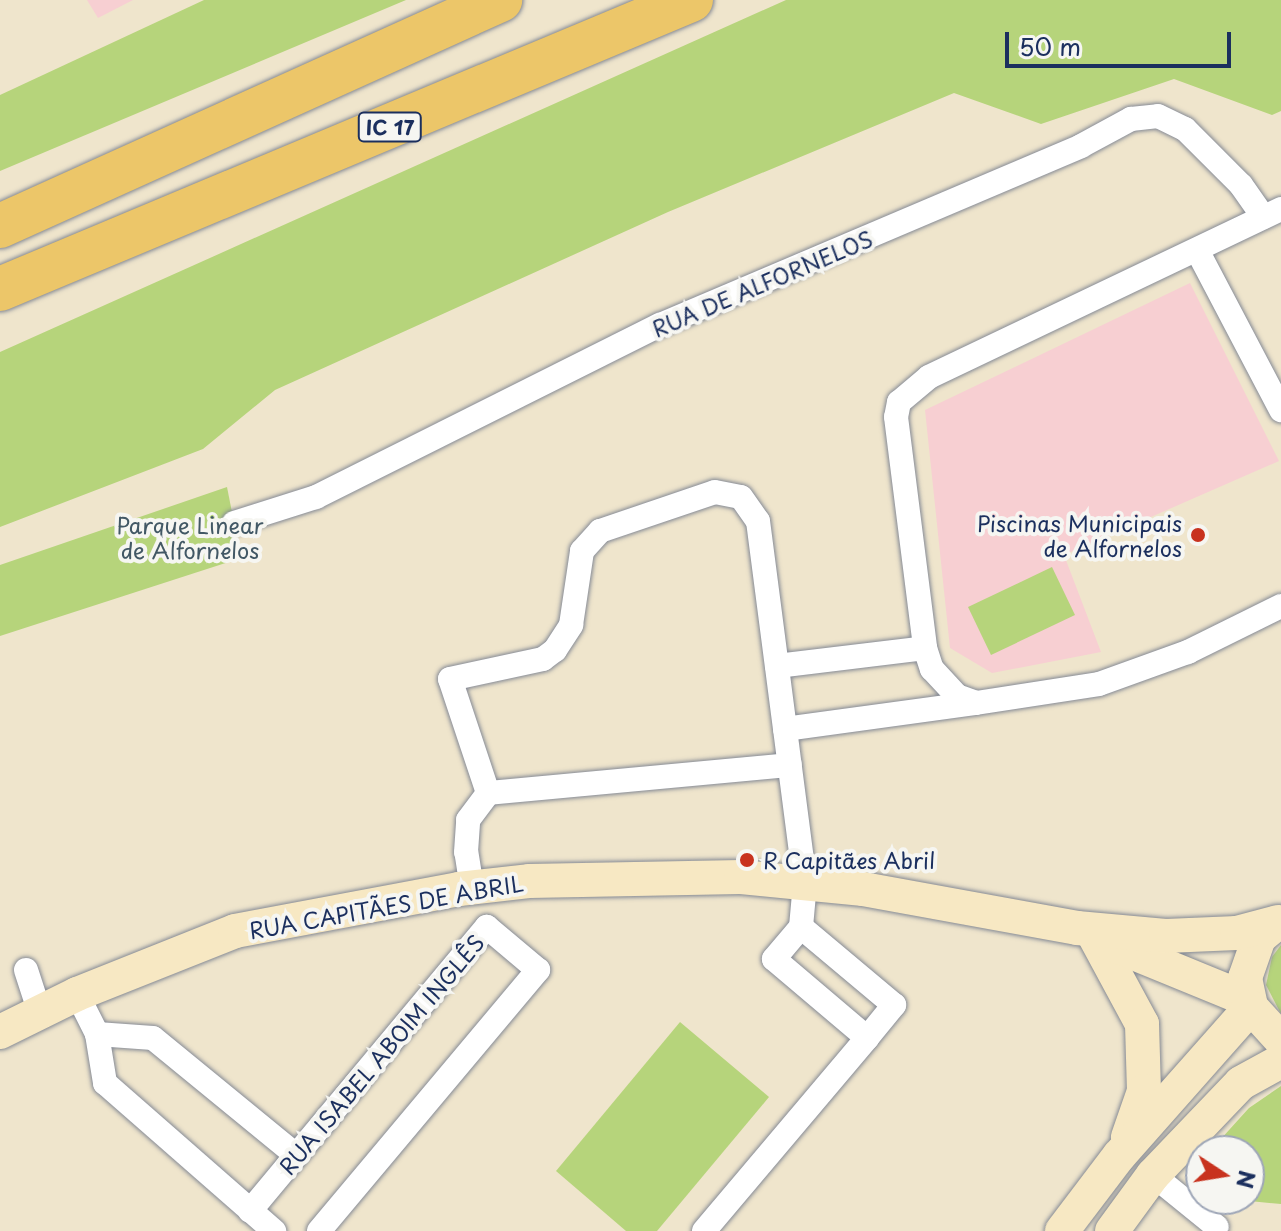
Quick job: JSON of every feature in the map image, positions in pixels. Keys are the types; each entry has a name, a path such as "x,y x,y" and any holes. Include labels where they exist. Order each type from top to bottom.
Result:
{"highway":[{"path":"0,226 500,0"},
{"name":"IC 17","path":"0,289 691,0"},
{"path":"0,209 66,198"},
{"path":"0,311 89,251"}],"street":[{"name":"RUA DE ALFORNELOS","path":"234,523 316,497 660,325 1081,146 1131,119 1158,116 1185,129 1272,213"},
{"path":"976,703 942,684 925,648 897,433 899,402 929,377 1272,213"},
{"path":"1197,250 1281,410"},
{"path":"488,793 450,679 543,659 555,650 571,625 578,567 588,541 600,531 715,492 741,497 758,521 805,883 801,927 774,959 867,1038"},
{"path":"785,729 976,703 1125,677 1281,606"},
{"path":"777,666 925,648"},
{"path":"487,927 479,887 466,852 468,820 488,793 790,765"},
{"name":"RUA CAPITÃES DE ABRIL","path":"0,1032 39,1010 235,931 479,887 670,875 805,883 982,907 1086,932 1249,1003"},
{"path":"1062,1231 1119,1156 1249,1003 1249,957 1278,922"},
{"name":"RUA CAPITÃES DE ABRIL","path":"1086,932 1166,936 1237,933 1278,922"},
{"name":"RUA ISABEL ABOIM INGLÊS","path":"250,1211 487,927 538,970 319,1231"},
{"path":"704,1231 894,1005 801,927"},
{"path":"1086,932 1133,1001 1146,1058 1136,1122 1119,1156"},
{"path":"26,970 39,1010"},
{"path":"77,994 97,1034 105,1083 274,1231"},
{"path":"1249,1003 1281,1040"},
{"path":"97,1034 153,1038 296,1155"},
{"path":"1112,1231 1153,1175 1241,1083 1281,1061"},
{"path":"1153,1175 1217,1227"}],"shaded area":[{"path":"87,0 133,0 98,18"},
{"path":"1190,283 1279,461 1064,555 1101,652 992,673 950,648 925,410"}],"green space":[{"path":"204,0 406,0 0,171 0,95"},
{"path":"786,0 1281,0 1281,111 1272,115 1174,79 1041,124 954,93 668,212 275,390 203,449 0,527 0,352"},
{"name":"Parque Linear de Alfornelos","path":"227,487 241,558 0,636 0,565"},
{"path":"1052,567 1075,615 991,655 968,607"},
{"path":"1281,945 1281,1014 1266,985 1272,957"},
{"path":"680,1022 769,1097 657,1231 626,1231 556,1171"},
{"path":"1281,1086 1281,1204 1265,1202 1265,1135 1225,1135 1249,1108"}],"place":[{"name":"Piscinas Municipais de Alfornelos","path":"1198,535"},
{"name":"R Capitães Abril","path":"747,860"}]}
